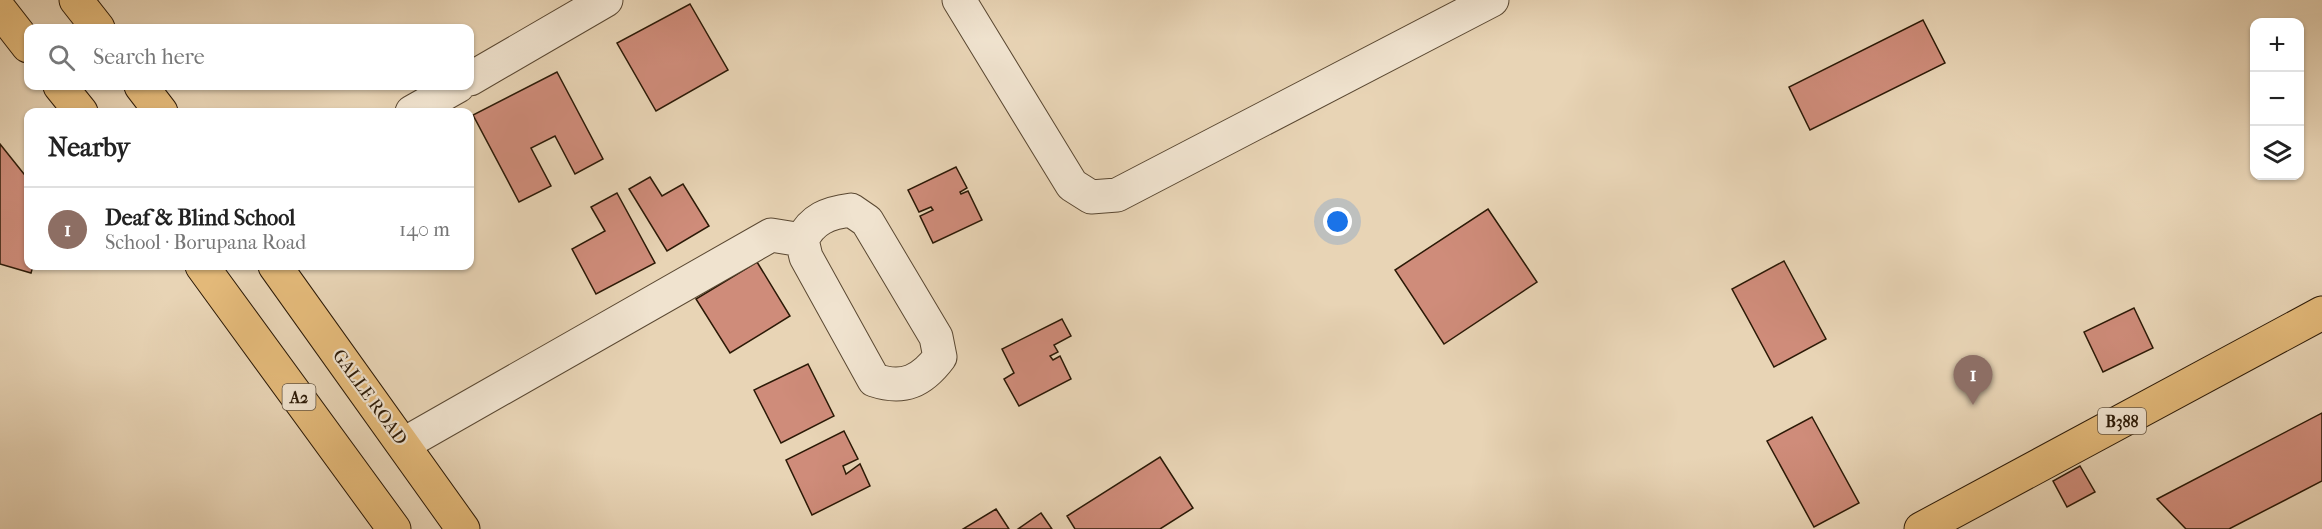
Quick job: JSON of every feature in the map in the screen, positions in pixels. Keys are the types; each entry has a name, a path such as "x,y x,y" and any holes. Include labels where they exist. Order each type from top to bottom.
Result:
{"main road":[{"path":"76,0 95,24"},
{"path":"0,10 24,41"},
{"path":"63,90 78,108"},
{"path":"144,90 158,108"},
{"name":"A2","path":"205,270 394,529"},
{"name":"GALLE ROAD","path":"278,270 463,529"},
{"name":"B388","path":"1921,529 2322,313"}],"street":[{"path":"474,77 606,0"},
{"path":"959,0 1072,185 1091,197 1117,195 1492,0"},
{"path":"419,108 451,90"},
{"path":"851,210 867,221 936,337 940,357 928,372 910,382 891,386 874,380 806,257 802,240 809,225 833,212 851,210"},
{"path":"404,444 771,235 802,240"}],"building":[{"path":"690,4 728,70 656,111 617,43"},
{"path":"1923,20 1945,63 1810,130 1789,87"},
{"path":"557,72 603,159 575,174 555,136 531,148 551,186 519,202 474,114"},
{"path":"0,144 24,174 24,270 32,270 31,273 0,264"},
{"path":"956,167 967,188 960,192 961,194 968,191 982,220 933,243 920,216 933,210 931,207 919,212 908,190"},
{"path":"650,177 662,196 683,184 709,226 667,251 629,189"},
{"path":"617,193 655,263 596,294 572,249 605,231 591,207"},
{"path":"1488,209 1537,282 1444,344 1395,270"},
{"path":"1784,261 1826,339 1774,367 1732,289"},
{"path":"757,262 790,316 730,353 696,299"},
{"path":"2134,308 2153,348 2103,372 2084,332"},
{"path":"1062,319 1071,336 1054,345 1058,352 1050,356 1053,360 1060,356 1071,379 1019,406 1004,379 1014,373 1002,349"},
{"path":"808,364 834,416 781,443 754,390"},
{"path":"2322,413 2322,481 2229,529 2186,529 2157,499"},
{"path":"1812,417 1859,503 1814,527 1767,441"},
{"path":"844,431 858,459 843,466 846,474 860,464 870,486 812,515 786,460"},
{"path":"1160,457 1193,508 1160,529 1075,529 1067,516"},
{"path":"2080,466 2095,492 2067,507 2053,481"},
{"path":"996,509 1009,529 963,529"},
{"path":"1041,513 1052,529 1018,529"}],"place":[{"name":"Deaf & Blind School","path":"1973,405"}]}
